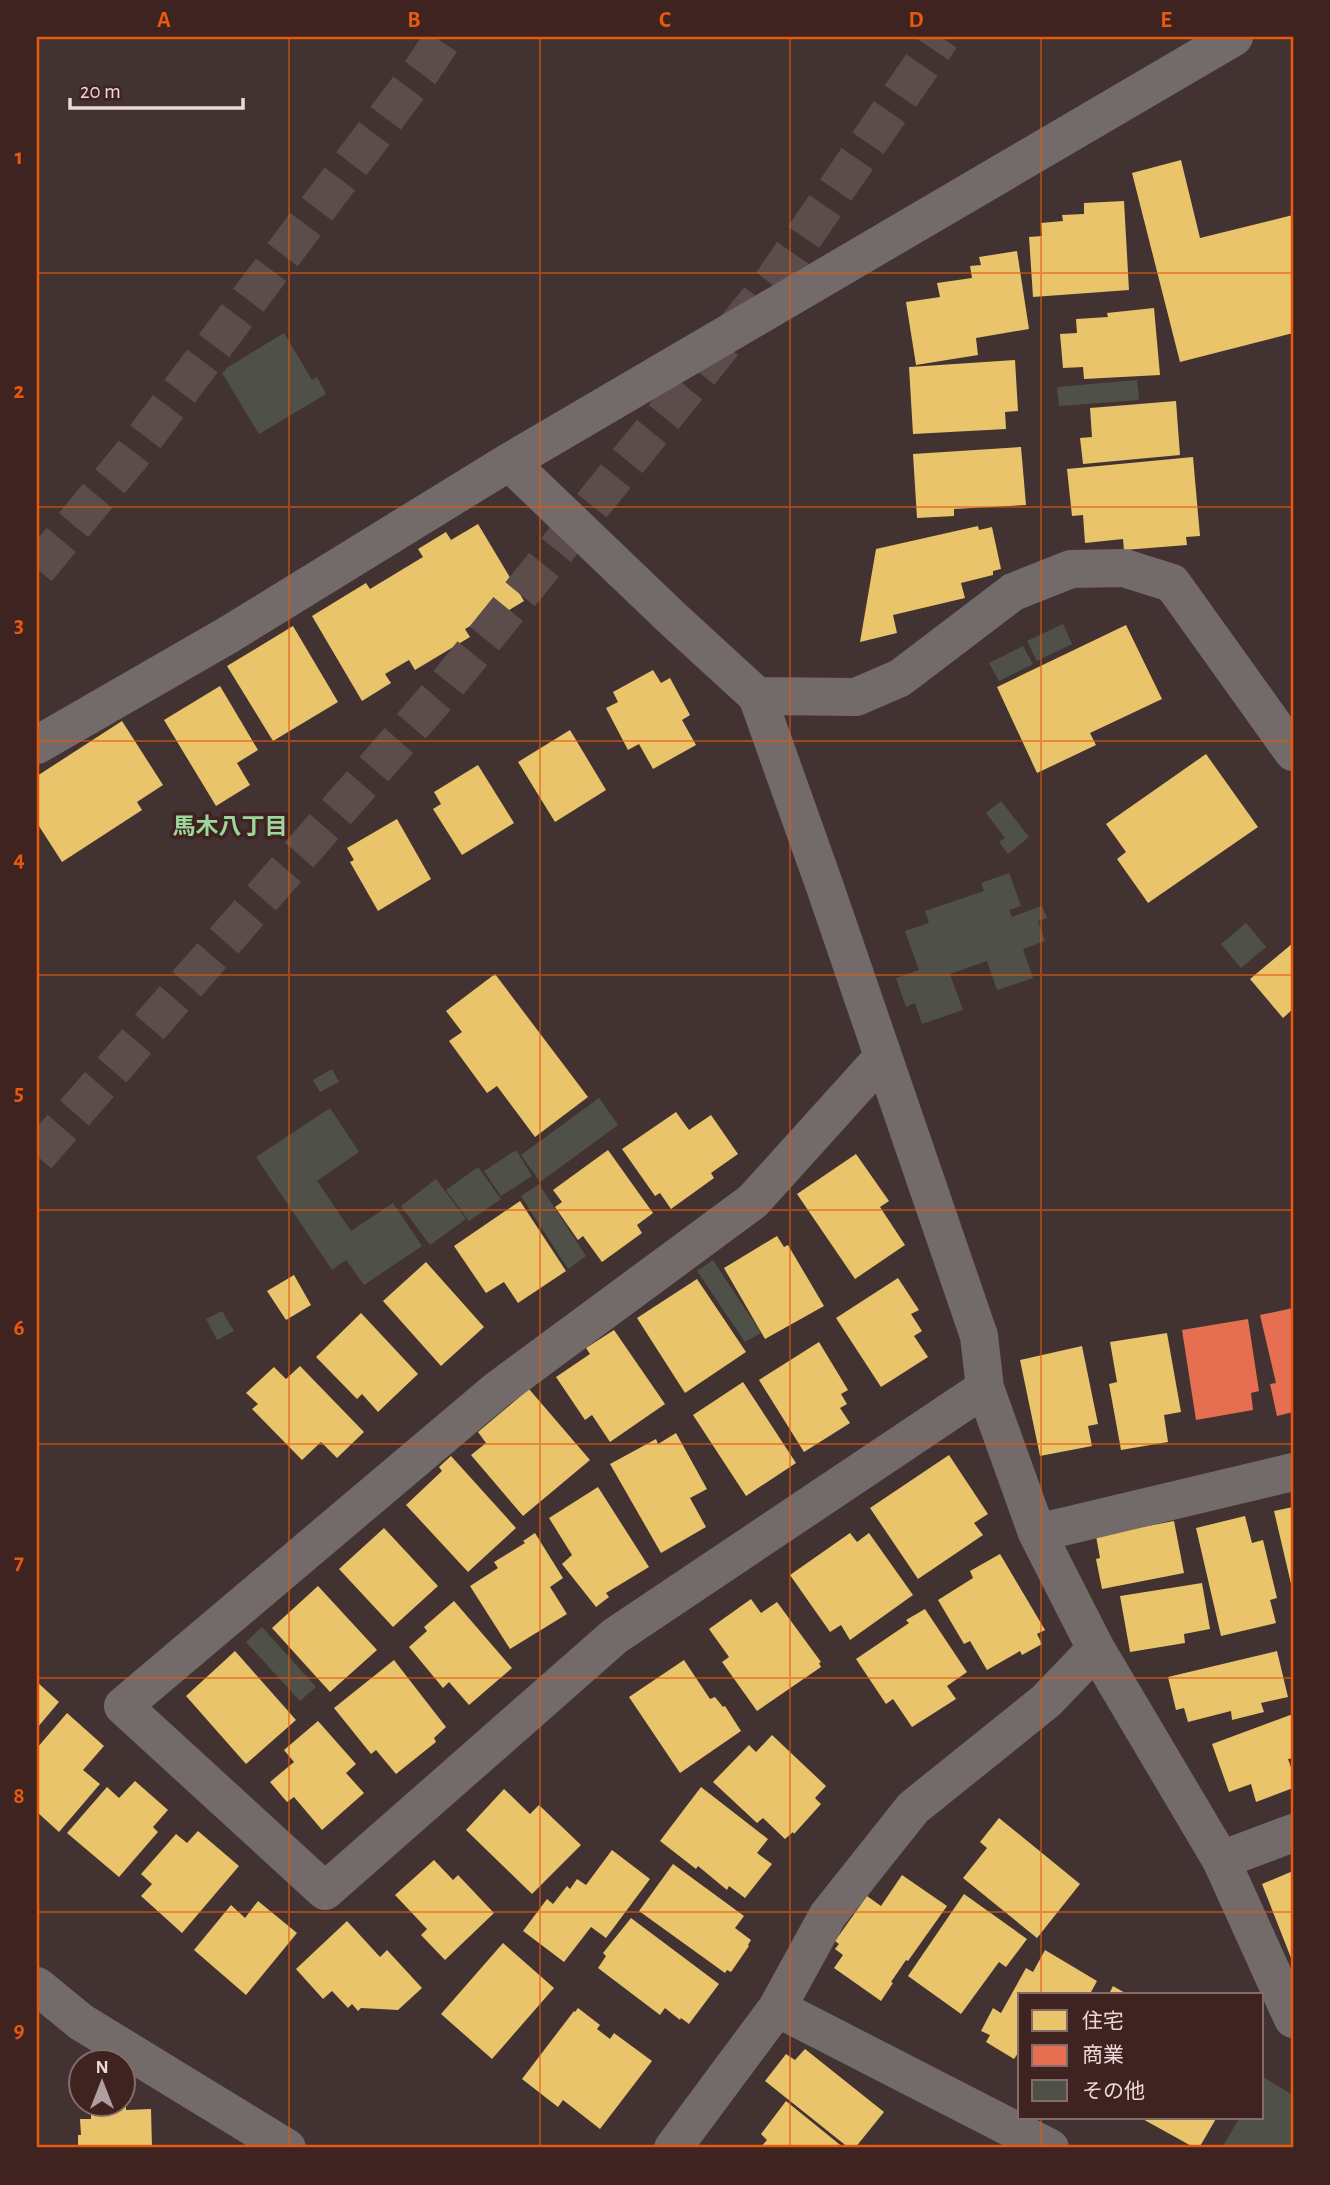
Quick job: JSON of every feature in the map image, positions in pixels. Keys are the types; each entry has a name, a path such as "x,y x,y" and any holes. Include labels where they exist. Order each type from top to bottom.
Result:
{"street":[{"path":"37,746 228,635 509,462 1234,37"},
{"path":"509,462 757,696 979,1336 985,1388 1037,1534 1097,1649 1221,1860 1293,2019"},
{"path":"757,696 856,697 900,678 1013,592 1071,569 1125,568 1172,583 1293,752"},
{"path":"883,1057 753,1201 497,1390 123,1706 325,1891 615,1636 985,1388"},
{"path":"1037,1534 1293,1472"},
{"path":"673,2148 777,2008 828,1915 913,1808 1046,1701 1097,1649"},
{"path":"1221,1860 1293,1833"},
{"path":"37,1986 81,2022 287,2148"},
{"path":"777,2008 1050,2148"}],"building: 住宅":[{"path":"1181,160 1200,238 1293,215 1293,333 1180,362 1132,173"},
{"path":"1124,201 1129,290 1033,297 1029,237 1042,236 1041,223 1063,221 1062,215 1084,214 1084,203"},
{"path":"1017,251 1029,329 976,338 978,355 916,365 906,302 940,297 937,283 972,278 970,266 981,265 979,257"},
{"path":"1154,308 1160,375 1084,379 1083,367 1063,368 1060,334 1077,333 1076,319 1108,317 1107,313"},
{"path":"1015,360 1018,411 1005,412 1006,429 913,434 909,367"},
{"path":"1176,401 1180,455 1083,464 1080,438 1092,437 1090,408"},
{"path":"1021,447 1026,505 954,509 954,516 917,518 913,454"},
{"path":"1193,457 1200,536 1186,537 1187,545 1124,550 1123,539 1085,543 1083,515 1072,516 1067,469"},
{"path":"478,524 524,601 496,618 493,613 465,629 470,637 415,670 409,660 385,674 391,683 362,701 312,616 366,583 370,589 423,557 418,549 446,532 451,540"},
{"path":"978,526 979,530 992,527 1001,569 993,571 993,575 961,583 965,598 893,615 897,633 860,642 876,549"},
{"path":"1126,625 1162,699 1090,733 1096,745 1037,773 997,687"},
{"path":"293,626 338,702 273,741 227,666"},
{"path":"653,670 661,683 670,678 690,715 682,720 696,745 653,769 639,744 628,750 606,708 618,702 613,692"},
{"path":"220,686 258,750 237,763 250,785 216,806 164,720"},
{"path":"122,721 163,785 137,802 142,810 62,862 37,823 37,776"},
{"path":"570,730 606,790 555,822 518,762"},
{"path":"1206,754 1258,827 1148,903 1117,859 1126,852 1106,824"},
{"path":"478,765 514,823 462,855 433,809 441,804 434,792"},
{"path":"397,819 431,879 378,911 350,862 354,860 347,848"},
{"path":"1293,943 1293,1009 1283,1018 1250,979"},
{"path":"495,974 588,1097 535,1137 497,1086 487,1093 449,1041 462,1032 446,1011"},
{"path":"676,1112 689,1130 711,1115 738,1154 711,1173 714,1178 671,1209 660,1193 655,1196 622,1149"},
{"path":"608,1150 653,1213 637,1225 642,1233 602,1262 583,1236 578,1240 555,1207 562,1202 553,1190"},
{"path":"856,1154 889,1201 880,1207 905,1245 855,1279 797,1194"},
{"path":"520,1201 566,1271 518,1303 504,1282 486,1293 454,1246"},
{"path":"777,1236 784,1247 788,1245 824,1306 765,1339 724,1268"},
{"path":"426,1262 484,1327 441,1366 383,1301"},
{"path":"294,1275 311,1305 286,1320 267,1291"},
{"path":"898,1278 919,1310 911,1314 922,1331 914,1336 928,1357 881,1387 836,1318"},
{"path":"697,1279 746,1352 685,1393 637,1318"},
{"path":"361,1313 418,1374 378,1412 362,1394 357,1399 316,1357"},
{"path":"614,1330 665,1404 610,1442 592,1415 585,1420 556,1377 590,1354 586,1348"},
{"path":"1167,1333 1181,1412 1164,1415 1168,1442 1121,1450 1109,1384 1117,1382 1110,1342"},
{"path":"819,1342 848,1390 841,1394 847,1404 840,1408 850,1423 804,1452 759,1380"},
{"path":"1082,1346 1098,1424 1088,1426 1092,1446 1040,1456 1020,1360"},
{"path":"300,1366 364,1432 337,1458 321,1442 302,1460 252,1409 258,1404 246,1393 274,1367 286,1379"},
{"path":"743,1382 796,1463 746,1496 693,1415"},
{"path":"529,1389 590,1460 523,1516 471,1455 486,1443 478,1432"},
{"path":"676,1433 707,1489 690,1498 706,1527 661,1553 610,1464 656,1439 658,1444"},
{"path":"949,1455 988,1514 974,1523 983,1535 918,1579 870,1508"},
{"path":"451,1456 516,1528 468,1572 406,1505 442,1471 439,1467"},
{"path":"598,1487 649,1567 606,1593 609,1597 596,1607 562,1564 572,1555 549,1518"},
{"path":"1293,1507 1293,1588 1292,1588 1274,1511"},
{"path":"1245,1516 1252,1543 1263,1540 1277,1598 1270,1600 1276,1623 1221,1636 1196,1528"},
{"path":"1174,1521 1184,1573 1102,1589 1096,1559 1100,1558 1096,1536"},
{"path":"384,1528 438,1586 393,1627 339,1569"},
{"path":"535,1533 563,1578 550,1587 567,1614 510,1649 470,1586 498,1568 494,1562 525,1543 523,1541"},
{"path":"850,1533 857,1542 869,1533 913,1595 850,1640 841,1625 830,1632 790,1575"},
{"path":"1000,1554 1045,1630 1037,1634 1042,1644 1022,1655 1020,1651 987,1670 970,1641 964,1644 938,1600 973,1578 970,1571"},
{"path":"1202,1583 1210,1629 1184,1634 1185,1643 1130,1652 1120,1596"},
{"path":"318,1586 377,1650 330,1692 272,1628"},
{"path":"751,1599 761,1613 777,1602 821,1662 821,1667 757,1711 722,1662 729,1657 709,1629"},
{"path":"454,1601 512,1668 469,1705 449,1682 443,1688 409,1647 427,1631 424,1627"},
{"path":"925,1609 967,1672 947,1686 956,1699 912,1727 893,1699 886,1704 856,1659 909,1623 906,1620"},
{"path":"235,1651 296,1720 246,1764 186,1696"},
{"path":"1277,1651 1288,1697 1261,1703 1264,1712 1232,1720 1231,1711 1188,1722 1184,1708 1176,1710 1168,1677"},
{"path":"394,1660 446,1727 434,1738 436,1742 396,1774 376,1750 371,1754 334,1708"},
{"path":"684,1660 710,1699 715,1697 725,1706 741,1731 680,1773 629,1697"},
{"path":"37,1682 59,1702 37,1728"},
{"path":"67,1713 104,1746 83,1770 100,1784 59,1832 37,1812 37,1748"},
{"path":"1293,1714 1293,1758 1288,1759 1293,1773 1293,1788 1256,1802 1251,1784 1229,1792 1212,1744"},
{"path":"318,1721 356,1764 346,1773 364,1793 322,1830 294,1797 287,1802 270,1782 294,1762 284,1750"},
{"path":"772,1735 826,1786 815,1798 821,1804 794,1834 793,1832 785,1839 763,1818 757,1823 713,1782 749,1745 756,1752"},
{"path":"135,1781 168,1810 153,1827 158,1832 119,1877 67,1833 107,1787 119,1798"},
{"path":"701,1787 768,1839 757,1853 772,1864 745,1898 729,1886 727,1890 698,1866 696,1869 660,1841"},
{"path":"504,1789 530,1814 539,1805 581,1845 532,1894 466,1830"},
{"path":"999,1818 1080,1884 1037,1938 963,1878 987,1848 980,1842"},
{"path":"198,1831 239,1866 182,1933 141,1896 152,1884 141,1874 176,1834 187,1843"},
{"path":"612,1850 650,1879 606,1938 591,1927 564,1962 523,1931 547,1899 553,1904 567,1886 570,1889 577,1879 586,1885"},
{"path":"434,1860 453,1880 458,1875 494,1913 445,1960 421,1935 427,1929 395,1895"},
{"path":"673,1864 744,1916 735,1928 751,1940 731,1972 727,1970 725,1973 639,1911"},
{"path":"1293,1871 1293,1963 1262,1884"},
{"path":"902,1875 947,1906 908,1961 906,1960 881,2001 834,1968 843,1955 835,1949 839,1944 835,1941 867,1896 881,1906"},
{"path":"964,1894 1027,1939 1006,1967 999,1962 961,2014 908,1976"},
{"path":"258,1901 297,1933 246,1995 194,1950 231,1905 245,1918"},
{"path":"631,1918 719,1984 689,2024 665,2008 660,2015 598,1968 606,1956 603,1953"},
{"path":"347,1921 380,1957 387,1950 422,1988 398,2010 361,2008 358,2011 352,2004 348,2008 332,1991 323,1999 296,1969"},
{"path":"503,1943 554,1988 492,2059 441,2014"},
{"path":"1045,1950 1097,1981 1091,1993 1018,1993 1018,2053 1014,2059 986,2042 990,2035 981,2031 993,2008 1001,2013 1026,1968 1033,1972"},
{"path":"1113,1986 1125,1993 1110,1993"},
{"path":"578,2008 600,2025 597,2029 610,2039 614,2033 652,2061 600,2129 563,2100 558,2107 522,2079"},
{"path":"805,2049 884,2112 855,2148 849,2148 765,2081 786,2054 795,2060"},
{"path":"786,2101 844,2148 760,2148 767,2140 761,2134"},
{"path":"151,2109 152,2148 78,2148 80,2119 136,2118 136,2110"},
{"path":"1141,2118 1216,2118 1199,2148"}],"building: 商業":[{"path":"1293,1308 1293,1412 1277,1416 1270,1384 1276,1383 1260,1315"},
{"path":"1248,1319 1259,1391 1251,1393 1253,1410 1196,1420 1182,1330"}],"building: その他":[{"path":"284,333 312,380 317,377 326,394 259,434 222,373"},
{"path":"1137,380 1139,400 1059,406 1057,387"},
{"path":"1063,624 1072,644 1037,661 1027,641"},
{"path":"1023,646 1033,664 999,681 989,663"},
{"path":"1001,801 1029,837 1008,854 999,842 1005,838 986,813"},
{"path":"1009,873 1021,906 1009,910 1012,917 1042,906 1047,918 1038,921 1045,941 1023,949 1033,978 997,990 987,961 950,974 963,1010 922,1024 915,1003 906,1007 896,978 919,970 905,931 929,923 925,911 984,891 981,883"},
{"path":"1246,923 1266,947 1241,968 1221,944"},
{"path":"332,1069 339,1082 320,1092 313,1080"},
{"path":"599,1098 618,1125 540,1182 521,1155"},
{"path":"330,1108 359,1152 317,1181 351,1231 393,1203 422,1246 364,1285 346,1260 332,1270 256,1157"},
{"path":"516,1150 532,1176 501,1196 484,1171"},
{"path":"478,1167 501,1199 469,1221 446,1190"},
{"path":"436,1179 466,1219 430,1245 401,1206"},
{"path":"539,1184 586,1256 568,1269 521,1196"},
{"path":"713,1260 761,1333 745,1342 697,1271"},
{"path":"222,1311 234,1331 217,1340 206,1319"},
{"path":"262,1627 316,1687 300,1701 246,1642"},
{"path":"1264,2078 1293,2095 1293,2148 1222,2148 1239,2118 1264,2118"}],"tunnel":[{"path":"37,569 130,457 422,70 444,37"},
{"path":"37,1156 441,692 772,283 941,37"}],"district":[{"name":"馬木八丁目","path":"230,826"}]}
